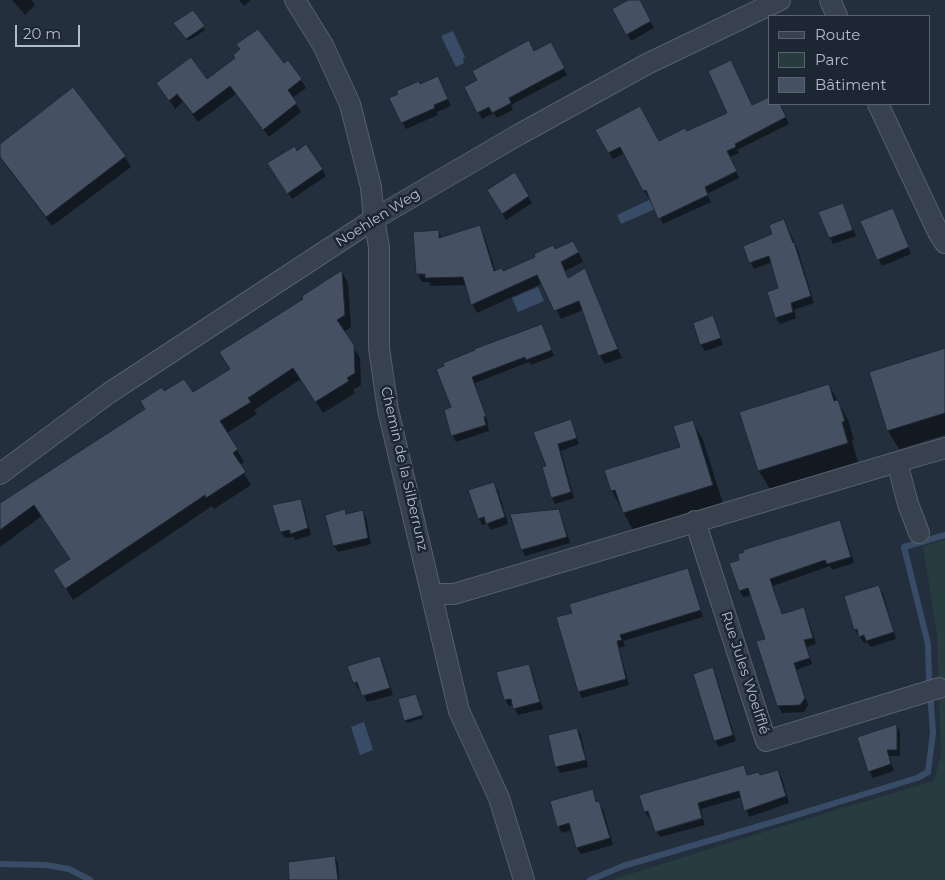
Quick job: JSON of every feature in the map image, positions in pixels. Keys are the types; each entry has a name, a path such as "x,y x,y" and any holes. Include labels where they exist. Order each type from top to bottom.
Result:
{"street":[{"name":"Chemin de la Silberrunz","path":"295,0 323,45 350,104 371,187 379,247 379,348 388,410 459,711 499,798 524,880"},
{"name":"Noehlen Weg","path":"0,474 109,393 374,219 518,135 647,64 780,0"},
{"path":"830,0 837,15"},
{"path":"878,105 938,232 945,243"},
{"path":"432,594 454,594 945,448"},
{"path":"897,462 908,504 919,533"},
{"name":"Rue Jules Woelfflé","path":"695,521 766,741 939,688"}],"green space":[{"path":"945,540 945,880 611,880 934,781 941,754 937,634 923,546"}],"water":[{"path":"453,31 465,57 463,59 464,63 456,67 441,36"},
{"path":"651,199 655,209 621,224 617,215"},
{"path":"538,287 544,301 518,312 512,298"},
{"path":"364,722 373,750 360,755 351,727"}],"building":[{"path":"628,0 640,0 651,21 626,35 612,9"},
{"path":"193,10 205,26 186,39 173,23"},
{"path":"258,29 284,63 288,60 302,79 288,90 297,103 263,130 230,86 193,114 177,94 169,101 156,83 191,57 207,79 235,58 233,55 240,49 236,44"},
{"path":"529,40 534,51 551,42 565,68 509,98 511,103 492,113 489,107 477,113 464,87 477,80 472,71"},
{"path":"731,60 752,105 768,97 768,105 780,105 786,117 735,144 736,147 727,151 737,171 705,187 708,195 658,219 646,190 643,191 620,147 608,153 595,130 640,106 659,141 685,128 687,131 727,113 708,71"},
{"path":"438,76 448,99 434,105 435,108 401,123 389,98 398,94 396,91 419,81 420,84"},
{"path":"73,87 126,156 46,217 0,157 0,144"},
{"path":"306,144 323,169 287,194 267,163 295,146 297,151"},
{"path":"515,172 529,196 502,214 487,190"},
{"path":"843,203 853,230 829,238 818,212"},
{"path":"893,208 909,247 877,260 860,221"},
{"path":"784,219 794,242 811,296 791,303 793,312 775,318 767,292 778,288 769,256 749,263 743,246 772,234 769,225"},
{"path":"480,225 494,271 502,268 503,271 535,257 534,254 553,245 555,249 573,241 579,252 561,262 568,278 585,268 618,349 598,356 579,301 554,311 537,275 471,305 463,277 425,278 425,274 416,274 413,232 439,230 439,238"},
{"path":"342,270 345,315 337,320 354,345 355,373 347,378 349,381 315,402 293,368 248,398 251,402 220,421 238,449 233,453 246,472 206,498 205,495 65,589 53,570 70,559 34,505 0,530 0,503 145,409 140,401 162,387 164,391 184,379 193,392 230,369 219,352 303,299 302,296"},
{"path":"713,315 721,338 700,345 693,323"},
{"path":"542,324 552,350 526,360 525,357 472,377 486,416 484,417 486,425 451,436 444,410 451,407 436,369 444,366 443,363 474,349"},
{"path":"945,348 945,413 887,431 869,372"},
{"path":"829,384 834,401 838,400 845,421 842,422 848,443 758,471 739,412"},
{"path":"571,419 577,438 558,444 571,492 551,498 542,467 546,466 533,432"},
{"path":"693,420 713,485 623,513 615,490 611,491 604,470 680,447 673,426"},
{"path":"494,482 505,517 486,524 484,517 478,519 468,490"},
{"path":"301,499 308,528 290,534 290,530 280,532 272,505"},
{"path":"345,509 346,514 363,510 368,538 333,546 325,515"},
{"path":"559,509 567,537 521,550 510,514"},
{"path":"840,520 851,557 827,564 825,560 770,579 782,614 804,607 813,638 804,640 810,658 794,663 805,698 800,705 777,706 756,641 765,639 748,588 739,591 729,563 739,560 738,554 744,552 743,550"},
{"path":"688,568 701,610 620,635 622,640 617,641 626,679 578,692 556,617 572,613 569,604"},
{"path":"879,585 894,632 866,641 864,635 859,637 857,629 854,630 844,596"},
{"path":"380,656 390,688 362,696 357,682 353,683 347,666"},
{"path":"529,664 540,702 513,709 511,699 504,700 496,672"},
{"path":"713,667 733,735 714,741 693,674"},
{"path":"416,694 423,715 404,721 398,699"},
{"path":"897,724 897,750 887,750 891,764 868,772 857,737"},
{"path":"577,728 586,760 555,767 548,735"},
{"path":"744,765 747,775 759,772 760,775 778,770 786,796 744,811 739,791 698,803 702,818 655,832 648,811 644,812 639,795"},
{"path":"593,789 596,802 599,801 610,838 576,848 569,823 557,827 550,801"},
{"path":"335,856 338,880 289,880 288,862"}],"waterway":[{"path":"590,880 623,866 917,778 928,772 933,733 928,644 904,547 945,535"},
{"path":"0,864 46,865 69,869 90,880"}]}
